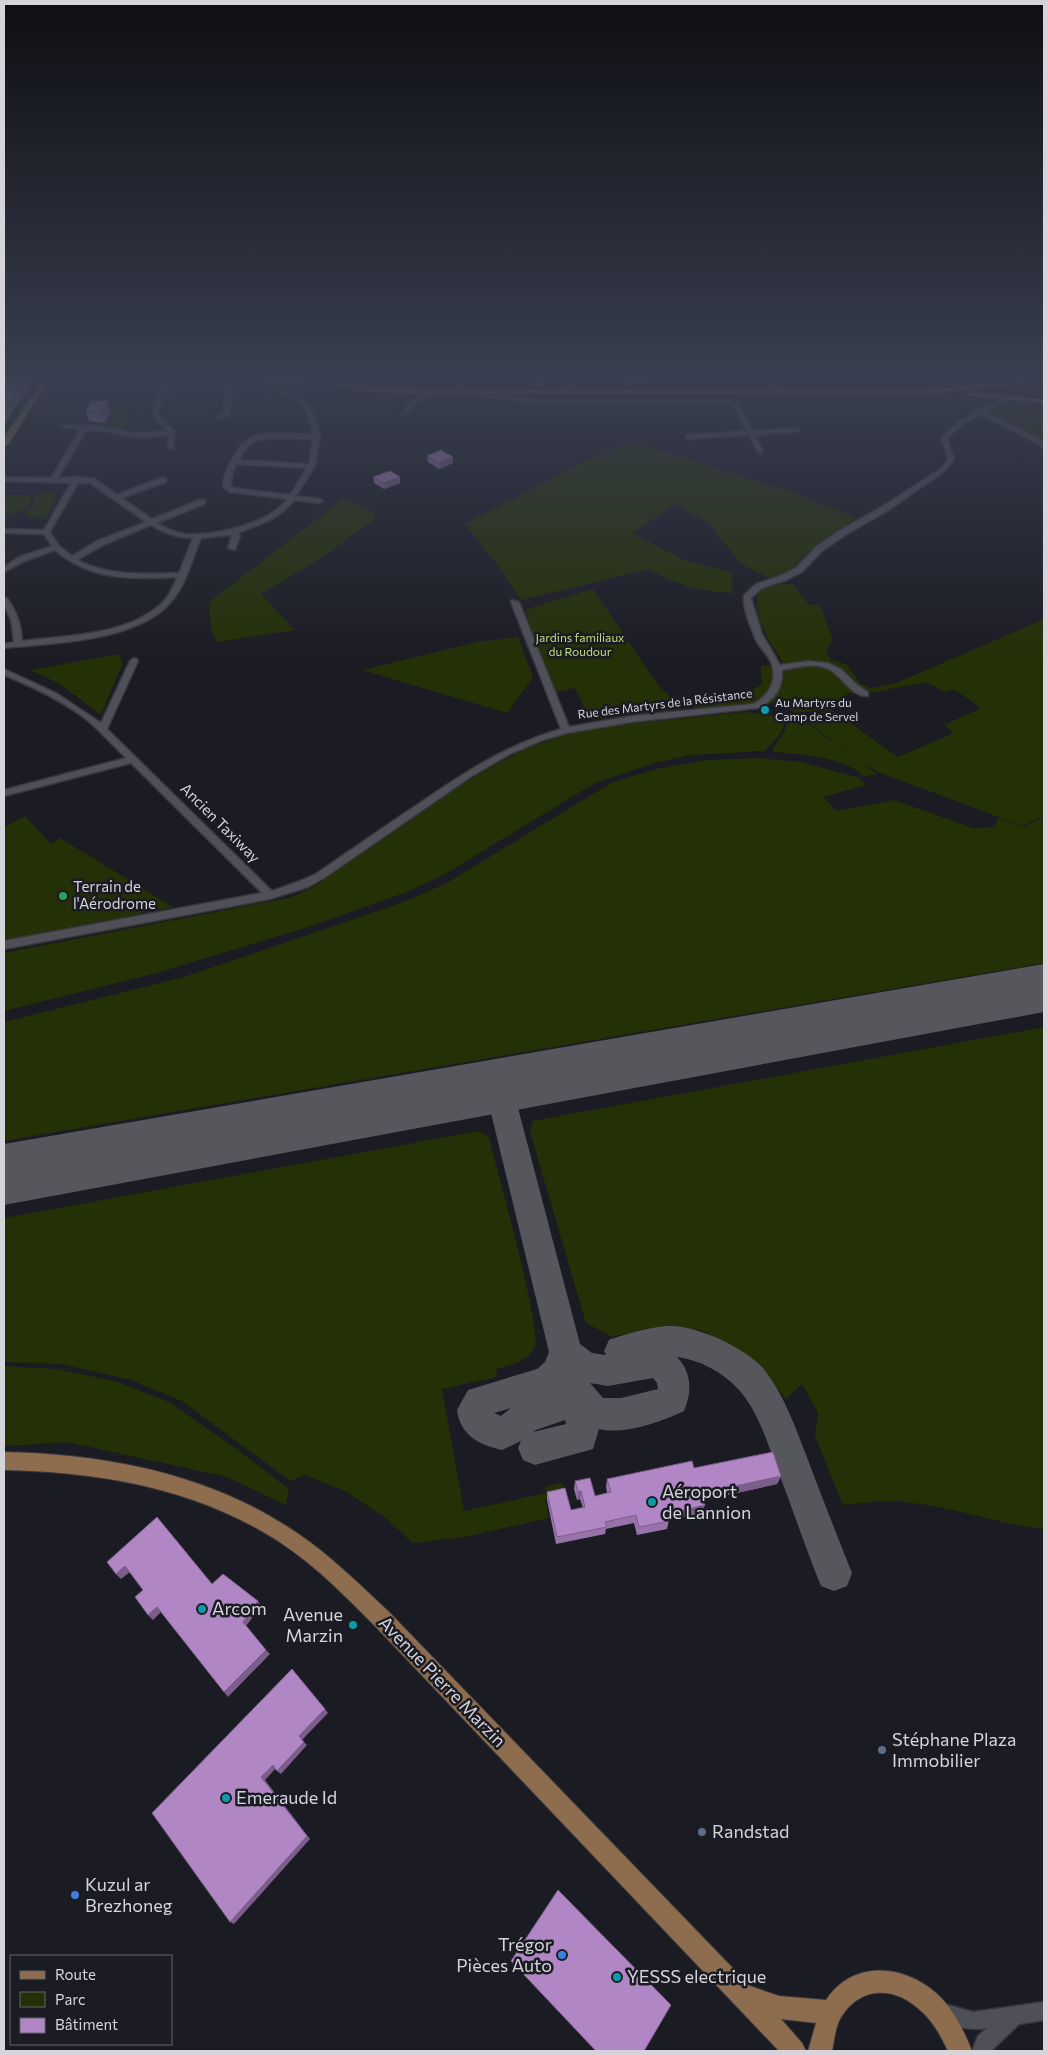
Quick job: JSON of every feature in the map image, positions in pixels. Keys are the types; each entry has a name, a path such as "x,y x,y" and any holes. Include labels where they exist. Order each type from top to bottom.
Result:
{"main road":[{"name":"Avenue Pierre Marzin","path":"4,1461 35,1461 97,1467 135,1474 189,1489 254,1519 286,1537 324,1564 382,1619 739,1991 794,2051"},
{"path":"820,2051 824,2031 831,2012 844,1994 853,1988 872,1981 886,1980 913,1990 938,2011 948,2026 960,2051"},
{"path":"739,1991 766,2006 784,2010 831,2012"}],"street":[{"path":"54,480 59,472"},
{"path":"230,472 227,487 233,490 319,501"},
{"path":"4,479 77,479 92,481 151,522 172,533 198,536 234,532 264,520 286,506 308,472"},
{"path":"865,694 855,689 839,672 826,664 777,668 760,640 747,598 758,586 792,574 820,549 886,508 938,472"},
{"path":"46,532 77,479"},
{"path":"116,498 163,480"},
{"path":"73,559 100,543 202,502"},
{"path":"4,531 46,532"},
{"path":"46,532 55,546 90,570 108,575 180,575"},
{"path":"232,548 236,536 234,532"},
{"path":"4,646 84,635 137,622 167,602 198,536"},
{"path":"4,570 22,559 55,546"},
{"path":"4,600 11,609 16,622 18,644"},
{"path":"515,602 566,730"},
{"path":"102,730 134,661"},
{"name":"Rue des Martyrs de la Résistance","path":"4,945 270,895 304,884 320,876 461,779 507,752 566,730 632,719 755,706 765,703 772,696 778,678 777,668"},
{"name":"Ancien Taxiway","path":"4,672 42,688 72,705 102,730 148,773 270,895"},
{"path":"4,793 132,758"},
{"path":"938,2011 973,2021 1013,2017 1044,2011"},
{"path":"981,2051 985,2043 1013,2017"}],"green space":[{"path":"565,472 727,472 794,493 856,518 809,551 790,571 779,577 767,577 741,564 708,522 675,504 633,533 686,561 731,572 733,593 689,587 649,569 521,600 492,558 465,524"},
{"path":"40,493 57,494 46,518 27,517 26,512 33,507 34,496"},
{"path":"4,495 29,495 32,499 25,510 4,515"},
{"path":"342,500 374,512 376,518 318,560 261,594 295,630 217,642 211,630 209,602"},
{"path":"793,584 809,605 820,605 833,641 826,650 831,660 846,664 861,684 870,688 894,684 1044,619 1044,816 1023,826 878,772 863,764 878,775 864,776 855,769 833,760 774,752 773,748 784,732 789,719 802,719 861,763 803,718 827,710 796,713 777,703 695,710 692,705 739,698 762,684 761,666 784,664 764,630 758,611 758,592 768,586","holes":["928,683 945,692 954,689 981,708 944,725 954,733 898,757 832,710 836,703 848,693 868,693"]},
{"name":"Jardins familiaux du Roudour","path":"593,589 657,684 682,709 591,720 575,688 554,692 529,630 526,609"},
{"path":"518,637 533,677 507,713 362,670 478,642"},
{"path":"120,654 122,665 101,715 58,683 30,670"},
{"path":"745,712 784,717 781,731 764,751 690,755 654,763 595,783 445,874 407,892 308,927 157,973 4,1011 4,953 292,897 315,886 476,775 525,749 564,735 619,725"},
{"path":"757,758 801,762 859,778 866,785 823,797 837,811 894,800 973,828 994,827 999,818 1024,827 1044,817 1044,963 4,1141 4,1022 184,977 401,903 445,884 611,783 656,769 708,760"},
{"path":"25,816 51,844 60,838 173,907 4,941 4,827"},
{"path":"1044,1027 1044,1529 1011,1524 929,1505 878,1502 843,1505 815,1436 818,1413 802,1384 786,1399 753,1360 701,1330 650,1328 613,1337 586,1323 530,1132 532,1121"},
{"path":"479,1131 489,1138 532,1311 535,1347 523,1359 496,1369 497,1377 442,1389 464,1511 546,1493 545,1487 562,1483 564,1495 545,1500 549,1518 465,1537 413,1543 383,1516 345,1491 305,1475 290,1481 182,1401 131,1380 61,1364 4,1362 4,1218"},
{"path":"4,1366 56,1369 115,1381 169,1402 238,1450 289,1489 286,1505 227,1477 67,1442 4,1446"}],"building":[{"path":"391,472 400,477 383,483 373,477"},
{"name":"Aéroport de Lannion","path":"773,1452 781,1476 708,1492 702,1495 705,1505 667,1514 669,1521 639,1527 636,1515 605,1522 607,1527 557,1537 547,1492 565,1488 571,1510 585,1507 581,1491 578,1492 575,1481 590,1478 595,1496 611,1492 607,1479 692,1461 694,1468"},
{"name":"Arcom","path":"157,1517 212,1584 223,1574 258,1601 243,1622 266,1650 224,1692 157,1607 148,1615 135,1597 143,1590 125,1566 116,1574 107,1562"},
{"name":"Emeraude Id","path":"292,1669 325,1709 299,1736 304,1742 277,1771 273,1765 261,1777 307,1836 230,1922 152,1813"},
{"path":"558,1890 671,2005 644,2051 596,2051 511,1961"}],"taxiway":[{"path":"504,1108 509,1093 519,1084 529,1080"},
{"path":"469,1091 489,1094 504,1108"},
{"path":"504,1108 565,1352"},
{"path":"620,1351 671,1341 691,1344 721,1356 750,1378 763,1396 782,1437 834,1573"},
{"path":"565,1352 575,1361 597,1370 619,1369 656,1362 670,1373 674,1383 672,1400 614,1415 596,1412 587,1406 574,1387 565,1352"},
{"path":"565,1352 556,1373 546,1382 480,1401 474,1410 475,1418 488,1430 502,1433 516,1426 526,1416 555,1408 563,1402 572,1382"},
{"path":"535,1448 581,1437 583,1427 574,1390"}],"runway":[{"path":"4,1175 1044,988"}],"place":[{"name":"Au Martyrs du Camp de Servel","path":"765,710"},
{"name":"Terrain de l'Aérodrome","path":"63,896"},
{"name":"Aéroport de Lannion","path":"652,1502"},
{"name":"Arcom","path":"202,1609"},
{"name":"Avenue Marzin","path":"353,1625"},
{"name":"Stéphane Plaza Immobilier","path":"882,1750"},
{"name":"Emeraude Id","path":"226,1798"},
{"name":"Randstad","path":"702,1832"},
{"name":"Kuzul ar Brezhoneg","path":"75,1895"},
{"name":"Trégor Pièces Auto","path":"562,1955"},
{"name":"YESSS electrique","path":"617,1977"}]}
